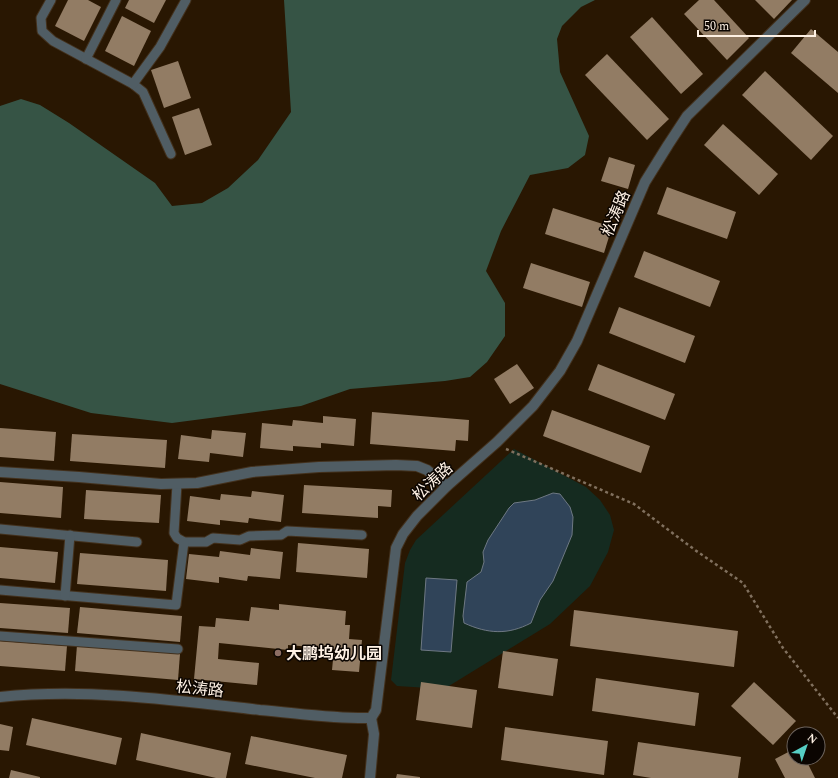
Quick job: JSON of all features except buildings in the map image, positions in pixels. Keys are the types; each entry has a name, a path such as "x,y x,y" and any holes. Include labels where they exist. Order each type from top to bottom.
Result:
{"street":[{"name":"松涛路","path":"0,697 60,694 132,696 352,719 372,718 376,710 396,548 403,534 417,516 495,444 533,406 560,371 576,341 645,182 687,116 805,0"},
{"path":"0,472 177,484 197,483 252,472 319,467 396,465 417,466 427,470 448,486"},
{"path":"370,778 374,734 372,718"}],"lane":[{"path":"51,0 41,18 42,31 53,41 133,84 143,92 171,154"},
{"path":"86,59 116,0"},
{"path":"133,84 160,47 186,0"},
{"path":"177,484 174,533 177,538 184,542 206,542 213,538 240,540 248,536 282,535 287,531 362,535"},
{"path":"0,529 137,542"},
{"path":"65,596 70,536"},
{"path":"0,590 176,605 184,542"},
{"path":"0,636 178,648"}],"path":[{"path":"495,444 634,504 695,550 743,583 783,648 838,718"}],"green space":[{"path":"284,0 595,0 581,7 562,26 557,39 560,72 589,136 585,155 568,168 530,175 501,231 486,271 505,303 505,336 487,362 470,377 445,381 350,389 301,406 172,423 91,413 0,384 0,106 21,99 40,105 69,123 155,183 172,206 202,203 228,188 258,160 291,112"},
{"path":"514,449 586,487 600,500 610,515 614,530 608,552 590,586 550,624 444,689 397,686 391,680 405,563 410,550 416,540"}],"water":[{"path":"553,493 560,494 570,507 573,517 572,535 553,581 540,600 531,623 514,630 498,632 473,627 464,623 463,616 467,582 481,572 484,562 483,552 488,540 509,508 514,503 535,500"},
{"path":"426,578 457,580 451,652 421,650"}],"place":[{"name":"大鹏坞幼儿园","path":"278,653"}]}
